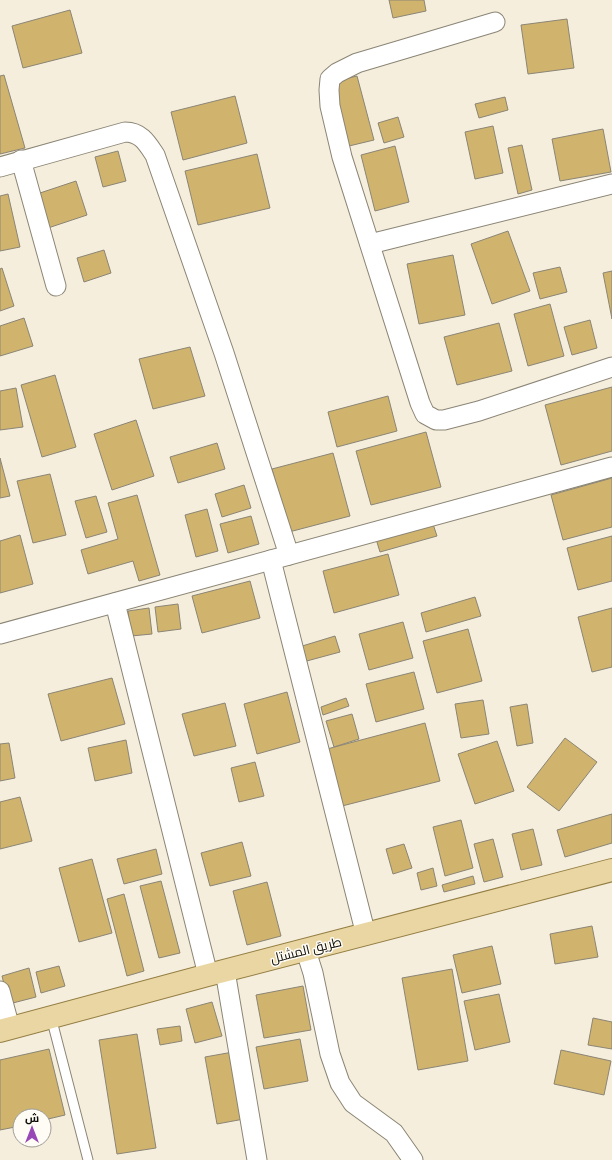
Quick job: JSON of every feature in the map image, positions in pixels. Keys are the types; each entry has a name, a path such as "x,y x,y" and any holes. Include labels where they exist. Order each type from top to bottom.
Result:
{"main road":[{"name":"طريق المشتل","path":"5,1030 216,973 612,870"}],"street":[{"path":"495,22 357,63 337,73 330,79 330,106 342,157 420,403 425,414 436,420 444,420 479,411 612,368"},
{"path":"0,167 125,132 133,132 142,137 155,155 224,353 280,557 366,935"},
{"path":"21,160 56,286"},
{"path":"370,244 612,184"},
{"path":"0,634 612,467"},
{"path":"115,603 216,973 257,1160"},
{"path":"306,950 313,973 330,1054 340,1084 353,1103 394,1133 413,1160"},
{"path":"0,991 5,1030"}],"lane":[{"path":"50,1018 88,1160"}],"building":[{"path":"389,0 424,0 426,11 393,18"},
{"path":"70,10 82,53 23,68 12,26"},
{"path":"567,19 574,68 528,74 521,25"},
{"path":"4,75 25,148 0,154 0,76"},
{"path":"357,76 374,140 349,146 332,82"},
{"path":"235,96 247,143 183,160 171,112"},
{"path":"505,97 508,110 479,118 475,104"},
{"path":"398,117 404,137 384,143 378,123"},
{"path":"493,126 503,173 475,179 465,132"},
{"path":"603,129 611,172 560,181 552,139"},
{"path":"522,145 532,190 518,194 508,148"},
{"path":"395,146 409,202 375,211 361,155"},
{"path":"118,151 126,181 103,187 95,157"},
{"path":"257,154 270,208 198,225 185,171"},
{"path":"76,181 87,215 48,228 37,194"},
{"path":"8,194 20,247 0,251 0,196"},
{"path":"508,231 530,291 492,304 471,244"},
{"path":"104,250 111,273 84,282 77,258"},
{"path":"453,255 465,315 419,324 407,264"},
{"path":"560,267 567,292 540,299 533,273"},
{"path":"2,268 14,306 0,311 0,269"},
{"path":"612,271 612,319 603,273"},
{"path":"550,304 564,356 528,366 514,314"},
{"path":"24,318 33,346 0,356 0,326"},
{"path":"590,320 597,348 572,355 564,327"},
{"path":"499,323 512,371 457,385 444,337"},
{"path":"190,347 205,396 153,409 139,359"},
{"path":"55,375 76,447 42,457 21,385"},
{"path":"612,387 612,451 561,465 545,405"},
{"path":"16,388 23,427 0,430 0,391"},
{"path":"388,396 397,431 337,447 328,412"},
{"path":"136,420 154,476 112,490 94,434"},
{"path":"426,432 441,487 371,505 356,451"},
{"path":"217,443 225,469 178,483 170,457"},
{"path":"333,453 350,516 289,532 272,469"},
{"path":"0,458 10,496 0,498"},
{"path":"50,474 66,535 33,543 17,481"},
{"path":"612,478 612,527 563,540 551,495"},
{"path":"244,485 251,508 222,517 215,494"},
{"path":"137,495 160,575 139,581 133,561 88,574 81,550 118,539 108,503"},
{"path":"96,496 107,532 86,538 75,501"},
{"path":"207,509 218,551 196,557 185,515"},
{"path":"251,516 259,544 228,553 220,524"},
{"path":"433,524 437,536 380,552 376,539"},
{"path":"20,535 33,584 0,593 0,541"},
{"path":"612,536 612,581 578,590 567,548"},
{"path":"388,554 399,595 334,613 323,571"},
{"path":"250,581 260,618 202,633 192,596"},
{"path":"475,597 481,616 426,632 421,613"},
{"path":"178,604 181,629 158,632 155,607"},
{"path":"149,608 152,634 131,636 128,611"},
{"path":"612,608 612,667 592,672 578,617"},
{"path":"403,622 413,658 369,670 359,634"},
{"path":"468,629 482,681 437,693 423,641"},
{"path":"335,636 340,652 303,662 299,647"},
{"path":"414,672 424,709 376,722 366,684"},
{"path":"112,678 125,724 61,741 48,694"},
{"path":"287,692 300,742 257,754 244,704"},
{"path":"346,698 349,706 323,715 321,707"},
{"path":"483,700 489,734 461,738 455,704"},
{"path":"225,703 236,746 194,756 182,714"},
{"path":"527,704 533,743 517,746 510,707"},
{"path":"352,714 359,739 334,747 326,721"},
{"path":"425,723 440,781 342,806 327,749"},
{"path":"565,738 597,762 559,811 527,787"},
{"path":"126,740 132,773 95,781 88,748"},
{"path":"497,741 514,791 475,804 458,754"},
{"path":"9,743 15,778 0,781 0,744"},
{"path":"255,762 264,796 239,802 231,768"},
{"path":"20,797 32,841 0,849 0,802"},
{"path":"612,814 612,843 565,857 557,830"},
{"path":"461,820 473,868 445,876 433,827"},
{"path":"533,829 542,865 521,870 512,834"},
{"path":"493,839 503,877 484,882 474,844"},
{"path":"242,842 251,876 210,886 201,853"},
{"path":"404,844 412,868 393,874 386,849"},
{"path":"156,849 162,874 124,884 117,859"},
{"path":"92,859 112,933 79,942 59,868"},
{"path":"433,868 437,886 421,890 417,873"},
{"path":"473,876 475,884 444,892 442,885"},
{"path":"161,881 180,953 159,958 140,886"},
{"path":"267,882 281,936 247,945 233,891"},
{"path":"124,894 144,971 127,976 107,899"},
{"path":"592,926 598,957 555,964 550,934"},
{"path":"492,946 501,984 462,993 453,955"},
{"path":"59,966 65,986 41,993 36,972"},
{"path":"29,968 36,997 9,1004 2,976"},
{"path":"452,969 468,1061 418,1070 402,978"},
{"path":"303,986 311,1030 264,1038 256,995"},
{"path":"499,994 510,1042 475,1050 464,1001"},
{"path":"212,1002 222,1036 195,1043 186,1009"},
{"path":"593,1018 612,1022 612,1049 588,1045"},
{"path":"180,1026 182,1041 160,1045 157,1029"},
{"path":"137,1034 156,1148 117,1154 99,1040"},
{"path":"300,1039 308,1081 264,1089 256,1047"},
{"path":"49,1049 65,1115 52,1118 52,1108 12,1108 12,1128 0,1130 0,1060"},
{"path":"561,1050 611,1061 604,1095 554,1084"},
{"path":"233,1052 244,1119 217,1124 205,1057"}]}
